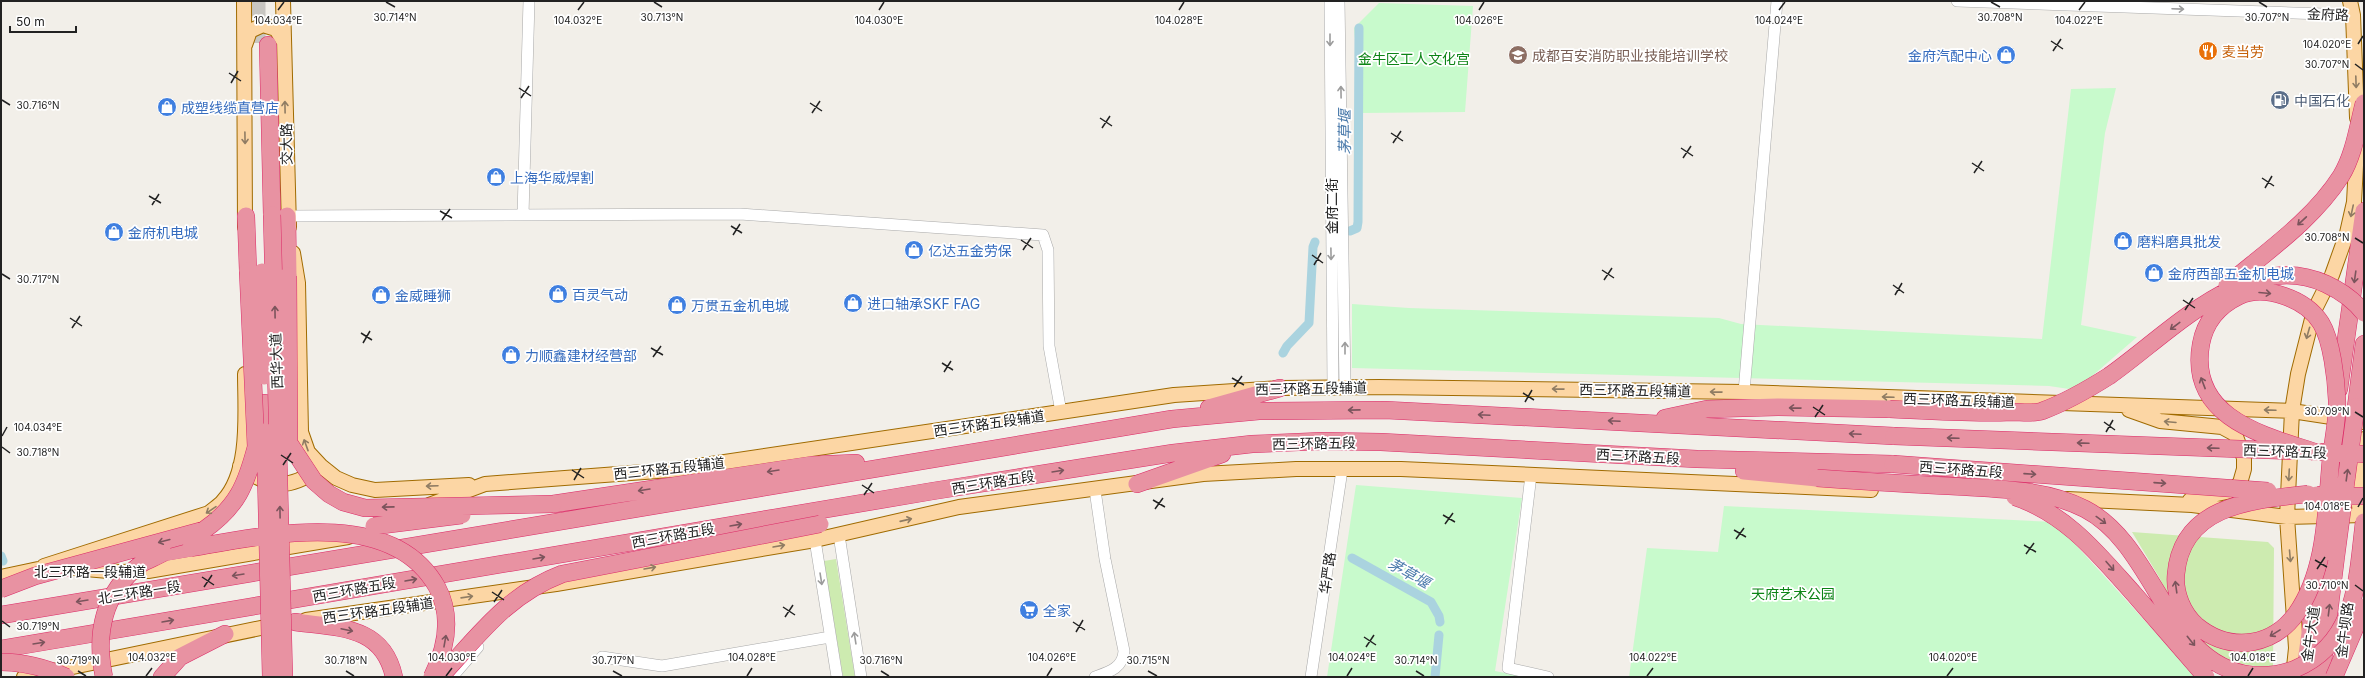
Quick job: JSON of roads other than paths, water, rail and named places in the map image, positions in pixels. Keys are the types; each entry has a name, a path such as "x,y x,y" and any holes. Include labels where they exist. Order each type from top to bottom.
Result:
{"highway":[{"name":"西华大道","path":"264,45 266,216 278,673"},
{"path":"1640,423 1707,409 1778,407 1890,409 1987,414 2039,412 2074,398 2109,375 2205,304 2302,222 2322,201 2342,174 2355,139 2364,103"},
{"path":"2337,401 2364,211"},
{"path":"256,447 248,271 266,216"},
{"path":"266,216 288,276 289,443"},
{"path":"2205,304 2254,280 2272,275 2299,275 2316,279 2339,290 2364,313"},
{"path":"2315,452 2263,435 2241,425 2224,412 2207,393 2200,374 2199,353 2202,334 2210,318 2225,303 2242,295 2263,292 2284,296 2306,307 2321,323 2330,346 2337,401"},
{"path":"270,374 288,336"},
{"path":"251,338 270,374"},
{"name":"金牛大道","path":"2321,677 2364,344"},
{"path":"1172,419 1280,388"},
{"name":"金牛大道","path":"2304,677 2321,553 2337,401"},
{"path":"271,404 289,443 314,481 329,494 343,502 365,508 553,504"},
{"path":"1,589 35,576 204,530 222,517 234,504 250,468 271,404"},
{"name":"西三环路五段","path":"276,569 1172,419 1260,411 1385,410 1894,436 2364,454"},
{"name":"西三环路五段","path":"1,649 934,492 1173,453 1252,444 1322,441 1381,442 1697,459 1894,464 2308,494 2364,496"},
{"path":"1137,484 1252,444"},
{"path":"1,595 163,553 266,536 321,532 553,504 811,465 932,459"},
{"path":"1697,459 1731,469 1817,478 2040,494 2065,500 2088,510 2110,527 2131,550 2178,626 2195,647 2216,664 2242,674 2267,676 2287,672 2307,664 2326,651 2342,629 2355,593 2362,517"},
{"path":"1984,489 2024,501 2046,510 2070,526 2092,547 2206,677"},
{"path":"440,677 496,616 513,600 540,583 562,574 817,532 934,492"},
{"path":"2308,494 2253,500 2224,508 2204,521 2187,540 2177,562 2175,588 2184,609 2196,625 2214,637 2238,644 2264,640 2279,632 2295,615 2307,594 2321,553"},
{"path":"321,532 350,534 381,541 410,554 428,571 442,597 447,620 445,642 432,677"},
{"path":"104,677 99,640 107,607 125,580 136,570 163,553"},
{"name":"北三环路一段","path":"1,615 276,569"},
{"path":"2334,677 2364,607"},
{"path":"295,622 350,630 370,637 383,649 393,670"},
{"path":"162,677 180,657 225,634"},
{"path":"1,662 19,662 44,667 66,677"}],"main road":[{"path":"31,570 209,513 223,501 233,486 240,466 246,430 243,283 266,216 264,45 244,1"},
{"path":"264,45 283,1"},
{"path":"2293,677 2296,648 2287,517 2292,411 2298,374 2314,311 2332,276 2347,233 2354,202 2358,135 2356,10"},
{"path":"266,216 298,283 301,432 308,452 321,466 336,478 352,485 375,490 485,484"},
{"name":"西三环路五段辅道","path":"274,550 333,541 384,527 442,499 485,484 671,470 1174,395 1280,388 1339,387 1744,392 2292,411 2364,422"},
{"path":"2114,406 2160,421 2222,427 2235,434 2244,458 2244,469 2240,483 2231,491 2223,494 2170,504"},
{"name":"金牛坝路","path":"2338,677 2362,517 2364,439"},
{"path":"240,466 257,480 272,484 301,481 321,466"},
{"name":"西三环路五段辅道","path":"225,634 295,622 556,584 817,532 839,535 959,508 1203,474 1296,469 1401,469 2170,504 2287,517 2362,517"},
{"name":"北三环路一段辅道","path":"1,578 31,570 66,568 120,572 148,571 274,550"},
{"path":"24,677 225,634"}],"street":[{"path":"523,215 529,1"},
{"name":"金府二街","path":"1330,1 1339,387"},
{"name":"金府二街","path":"1339,1 1339,387"},
{"path":"1744,392 1777,1"},
{"name":"金府路","path":"1957,1 2356,10"},
{"path":"266,216 740,214 1043,235 1048,250 1049,346 1061,412"},
{"name":"华严路","path":"1311,677 1342,470"},
{"path":"1531,475 1508,668 1548,677"},
{"path":"1095,490 1105,559 1124,651 1124,659 1117,668 1095,677"},
{"path":"817,532 830,636 837,677"},
{"path":"839,535 861,677"},
{"path":"452,677 501,621 514,609 556,584"},
{"path":"602,657 662,666 830,636"}],"waterway":[{"name":"茅草堰","path":"1350,231 1357,228 1358,222 1359,28"},
{"name":"茅草堰","path":"1283,353 1287,346 1309,323 1313,247 1315,242"},
{"path":"1,556 3,561"},
{"name":"茅草堰","path":"1352,558 1431,602 1439,616 1440,622"},
{"name":"茅草堰","path":"1435,677 1439,635"}],"tunnel":[{"path":"257,1 257,47"}],"place":[{"name":"麦当劳","path":"2208,51"},
{"name":"成都百安消防职业技能培训学校","path":"1518,55"},
{"name":"金府汽配中心","path":"2006,55"},
{"name":"中国石化","path":"2280,100"},
{"name":"成塑线缆直营店","path":"167,107"},
{"name":"上海华威焊割","path":"496,177"},
{"name":"金府机电城","path":"114,232"},
{"name":"磨料磨具批发","path":"2123,241"},
{"name":"亿达五金劳保","path":"914,250"},
{"name":"金府西部五金机电城","path":"2154,273"},
{"name":"百灵气动","path":"558,294"},
{"name":"金威睡狮","path":"381,295"},
{"name":"进口轴承SKF FAG","path":"853,303"},
{"name":"万贯五金机电城","path":"677,305"},
{"name":"力顺鑫建材经营部","path":"511,355"},
{"name":"全家","path":"1029,610"}],"park label":[{"name":"金牛区工人文化宫","path":"1414,58"},
{"name":"天府艺术公园","path":"1793,593"}]}
